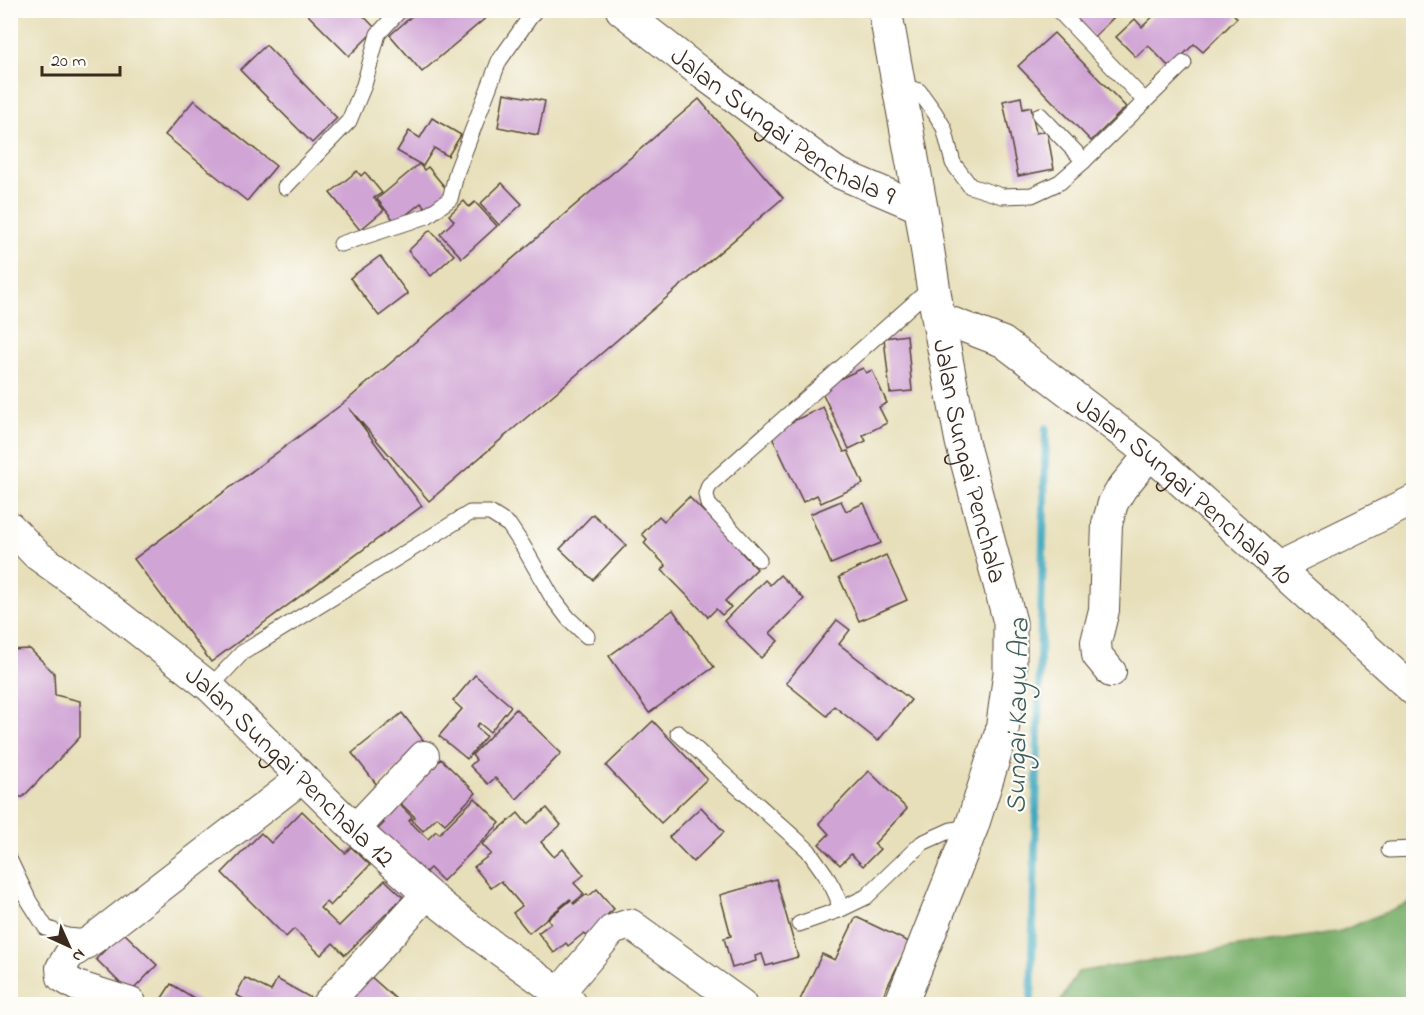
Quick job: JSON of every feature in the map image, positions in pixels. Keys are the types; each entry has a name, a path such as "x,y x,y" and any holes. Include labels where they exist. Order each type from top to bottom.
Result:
{"street":[{"name":"Jalan Sungai Penchala 9","path":"621,10 700,72 836,172 921,208"},
{"name":"Jalan Sungai Penchala","path":"885,10 921,208 935,302 962,442 1010,622 1010,673 1002,731 972,826 901,1005"},
{"name":"Jalan Sungai Penchala 10","path":"935,302 1003,342 1150,454 1413,691"},
{"path":"1111,672 1097,655 1096,642 1104,610 1107,524 1113,503 1122,488 1150,454"},
{"path":"1277,567 1413,500"},
{"name":"Jalan Sungai Penchala 12","path":"10,527 37,555 86,590 210,687 355,829 427,894 565,999"},
{"path":"355,829 424,756"},
{"path":"130,1003 77,986 62,977 61,968 69,955 302,778"},
{"path":"327,1005 427,894"},
{"path":"565,999 612,930 630,924 741,1005"}],"lane":[{"path":"285,187 349,121 364,85 378,34 400,10"},
{"path":"341,244 427,216 450,199 457,171 499,61 535,10"},
{"path":"1058,10 1145,101"},
{"path":"898,87 919,91 944,128 953,163 970,186 1002,196 1032,195 1060,182 1184,63"},
{"path":"1040,115 1084,161"},
{"path":"759,559 708,504 706,494 709,485 935,302"},
{"path":"210,687 242,653 470,513 490,513 509,525 524,546 552,597 568,618 587,636"},
{"path":"678,733 808,850 833,888 839,910"},
{"path":"799,924 839,910 866,897 922,843 951,831 972,826"},
{"path":"1389,850 1413,849"},
{"path":"10,861 28,901 46,928 67,936 93,939"}],"green space":[{"path":"1413,901 1413,1004 1059,1004 1078,972 1341,931"}],"building":[{"path":"313,10 358,10 376,29 349,56 308,15"},
{"path":"419,10 495,10 422,72 390,35"},
{"path":"1075,10 1121,10 1094,37 1072,14"},
{"path":"1160,10 1230,10 1237,18 1203,52 1194,44 1170,68 1148,45 1136,57 1116,37 1135,19 1142,27"},
{"path":"1054,33 1126,107 1091,141 1018,66"},
{"path":"266,45 337,118 312,143 240,70"},
{"path":"504,93 545,101 538,135 498,127"},
{"path":"1021,97 1023,109 1031,107 1036,133 1047,131 1054,169 1018,176 1003,101"},
{"path":"699,99 783,198 429,501 349,408 422,506 211,662 134,559 345,402"},
{"path":"194,100 276,166 247,201 165,135"},
{"path":"432,118 461,135 448,156 434,148 423,166 397,151 409,131 420,138"},
{"path":"419,164 424,170 428,167 448,191 427,209 421,203 396,223 377,199"},
{"path":"357,171 361,176 365,172 382,193 374,198 384,210 360,230 330,193"},
{"path":"502,183 522,204 499,225 480,204"},
{"path":"464,201 469,207 475,202 497,226 462,258 440,234 454,221 449,215"},
{"path":"430,230 454,255 431,276 408,251"},
{"path":"380,256 408,294 379,316 350,278"},
{"path":"907,335 912,391 890,393 884,338"},
{"path":"863,368 866,373 872,370 887,403 879,407 887,423 863,435 866,441 849,449 820,388"},
{"path":"823,407 844,452 848,451 863,484 821,503 817,495 803,502 770,432"},
{"path":"689,497 705,513 709,509 743,550 741,552 757,569 725,601 731,607 722,615 716,609 708,617 662,570 666,566 644,543 647,539 642,534 659,516 664,521"},
{"path":"841,501 846,511 864,503 881,543 831,564 810,514"},
{"path":"593,514 626,545 593,580 560,549"},
{"path":"886,555 907,600 859,621 839,577"},
{"path":"780,575 804,599 770,633 778,641 761,658 724,621 765,580 770,585"},
{"path":"673,610 714,667 649,713 609,656"},
{"path":"837,620 850,630 839,644 911,700 878,741 834,706 827,716 786,683"},
{"path":"30,649 54,673 55,695 80,701 80,737 23,797 10,797 10,650"},
{"path":"475,675 511,706 490,732 479,723 476,727 486,736 467,759 439,736 462,709 453,701"},
{"path":"516,709 561,753 517,799 495,778 488,784 470,766 476,760 472,755"},
{"path":"402,713 427,745 377,785 352,753"},
{"path":"653,721 707,779 661,823 606,766"},
{"path":"441,759 476,793 445,824 437,817 423,831 412,820 415,817 399,802"},
{"path":"869,771 907,809 874,844 880,849 863,866 851,854 840,865 819,844 829,834 819,823"},
{"path":"475,798 500,823 443,881 430,868 422,875 377,830 384,823 376,815 397,802 412,817 409,821 428,839 436,831 439,834"},
{"path":"701,807 724,832 693,862 669,837"},
{"path":"547,808 561,825 541,842 554,857 563,849 584,875 574,883 584,894 573,903 587,894 589,896 597,889 614,909 607,915 609,917 586,936 584,933 568,946 566,943 554,953 538,933 551,923 548,919 571,900 529,933 513,913 522,906 501,881 491,888 474,867 491,854 482,844 518,813 527,824"},
{"path":"302,811 345,853 351,847 370,865 330,906 326,902 320,908 339,926 385,880 403,897 345,955 333,943 321,955 294,929 286,937 222,873 261,833 271,843"},
{"path":"776,879 798,957 766,966 762,954 755,956 756,961 732,968 724,938 731,936 720,895"},
{"path":"856,917 909,942 879,1004 805,1004 799,1002 822,954 835,960"},
{"path":"123,932 157,965 130,993 96,959"},
{"path":"369,975 398,1001 394,1004 342,1004"},
{"path":"245,978 271,991 277,979 311,998 307,1004 253,1004 236,995"},
{"path":"171,984 204,1004 158,1004"}],"waterway":[{"name":"Sungai Kayu Ara","path":"1031,1004 1046,428"}]}
